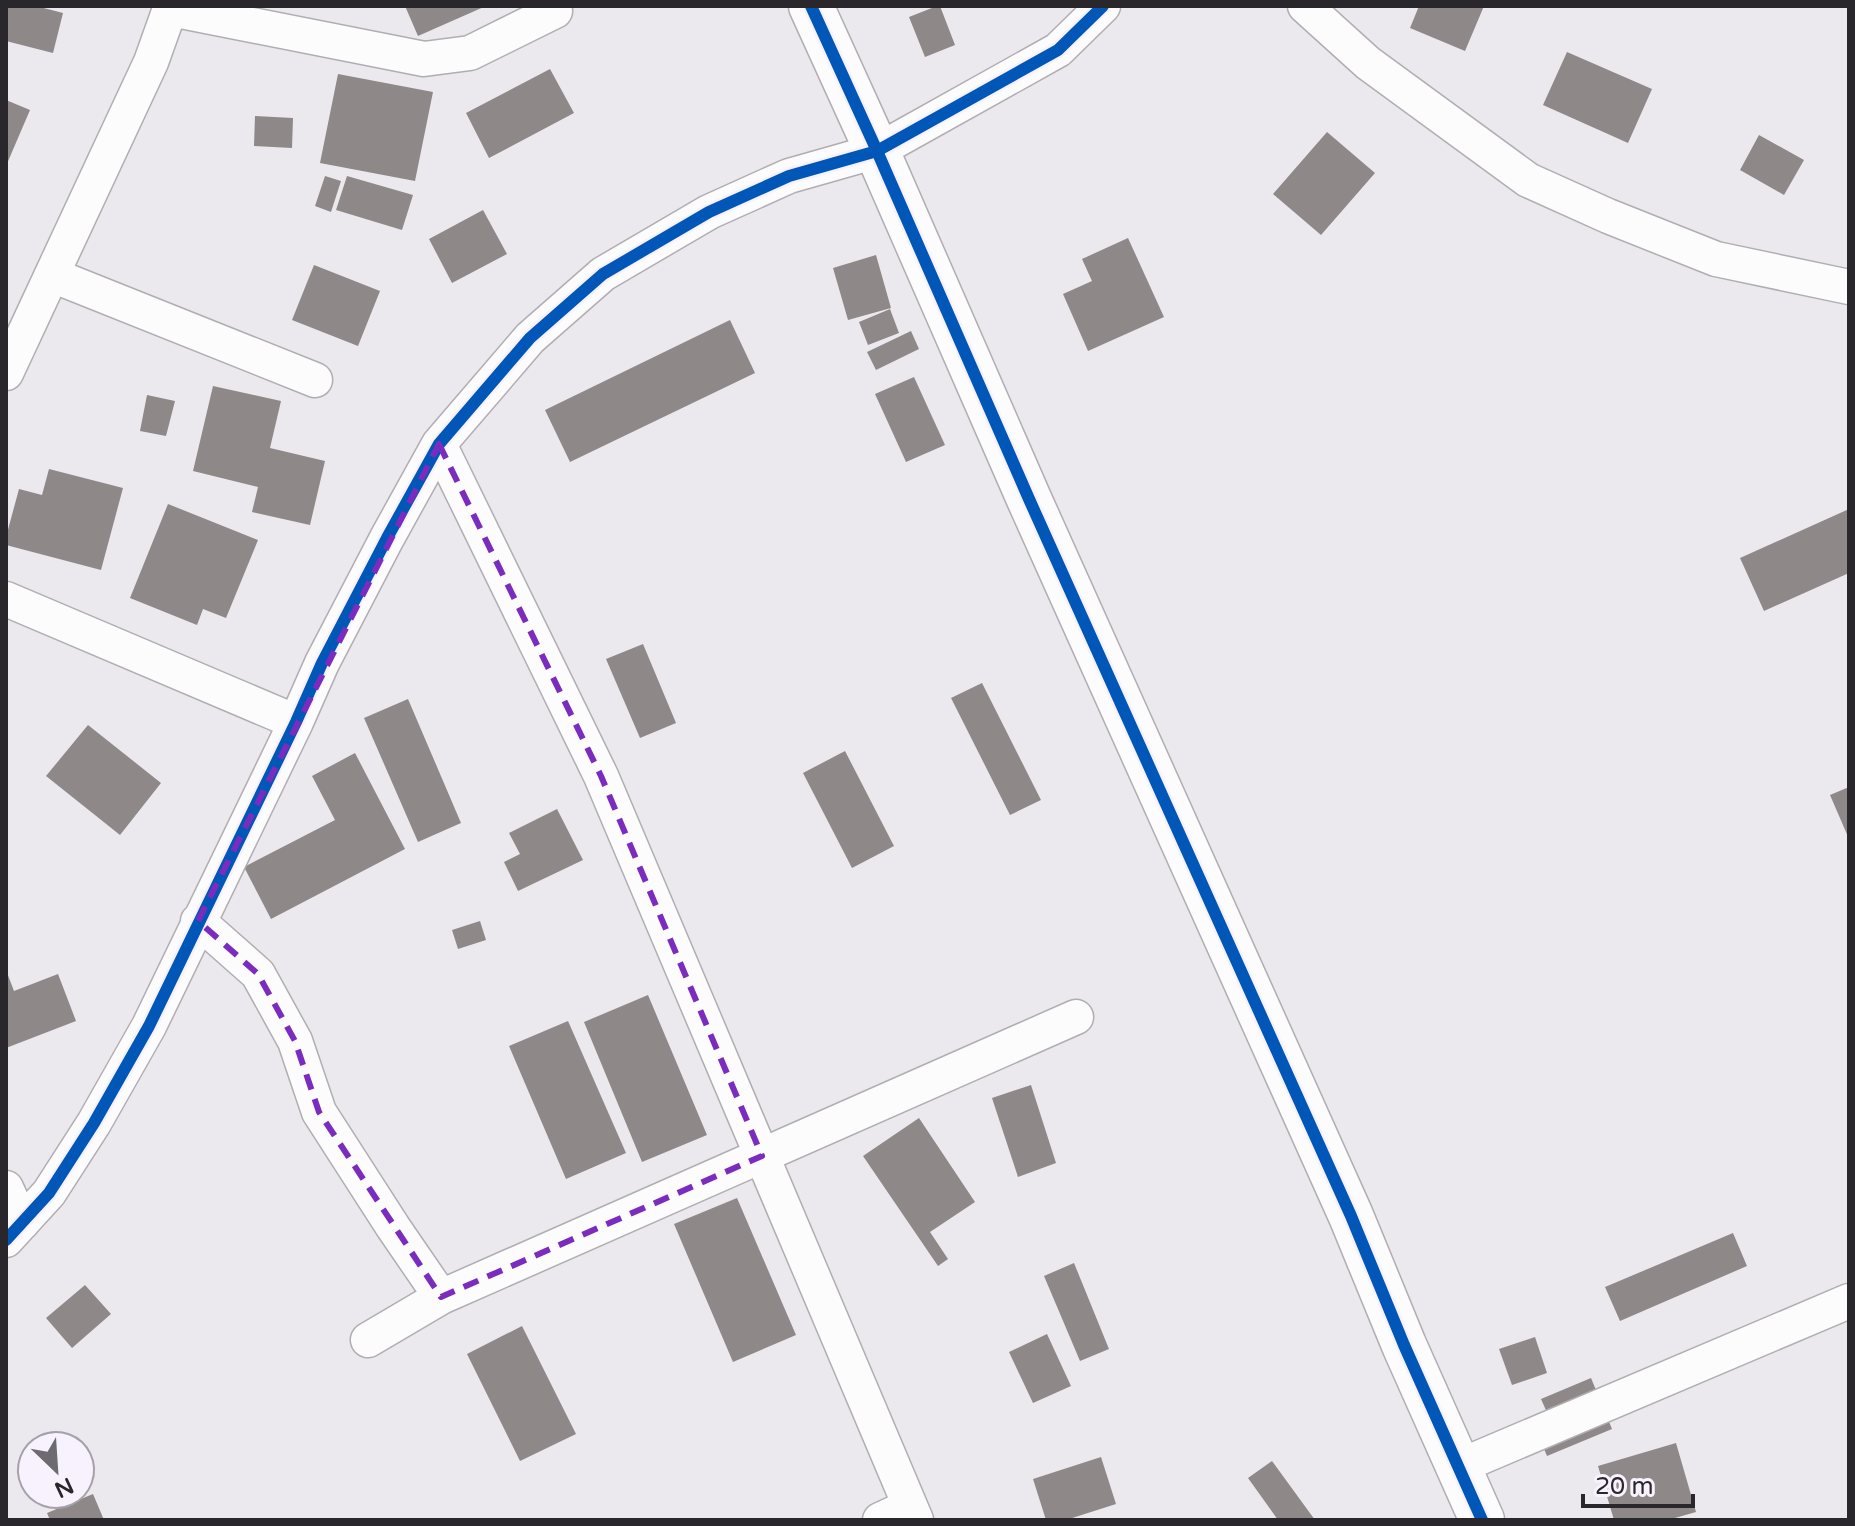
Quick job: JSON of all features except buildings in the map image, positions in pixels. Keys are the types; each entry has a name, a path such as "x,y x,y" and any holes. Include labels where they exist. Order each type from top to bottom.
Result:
{"street":[{"path":"811,6 1345,1202 1482,1520"},
{"path":"14,1231 49,1193 94,1123 149,1026 322,663 439,444 530,338 603,274 722,206 789,176 877,151 1058,50 1103,6"},
{"path":"1305,6 1368,63 1528,180 1716,259 1849,287"},
{"path":"6,373 151,62 171,8 424,59 470,53 555,11"},
{"path":"52,275 315,380"},
{"path":"439,444 601,776 762,1156 902,1515"},
{"path":"6,599 296,722"},
{"path":"198,921 258,974 295,1041 319,1112 441,1297"},
{"path":"368,1340 441,1297 1076,1017"},
{"path":"6,1188 14,1231"},
{"path":"1460,1466 1849,1301"}],"highlighted area":[{"path":"439,444 601,776 762,1156 441,1297 319,1112 295,1041 258,974 198,921"}],"cycle path":[{"path":"811,6 1351,1216 1482,1520"},
{"path":"6,1240 49,1193 94,1123 149,1026 322,663 439,444 530,338 603,274 709,212 789,176 877,151 1058,50 1103,6"}]}
